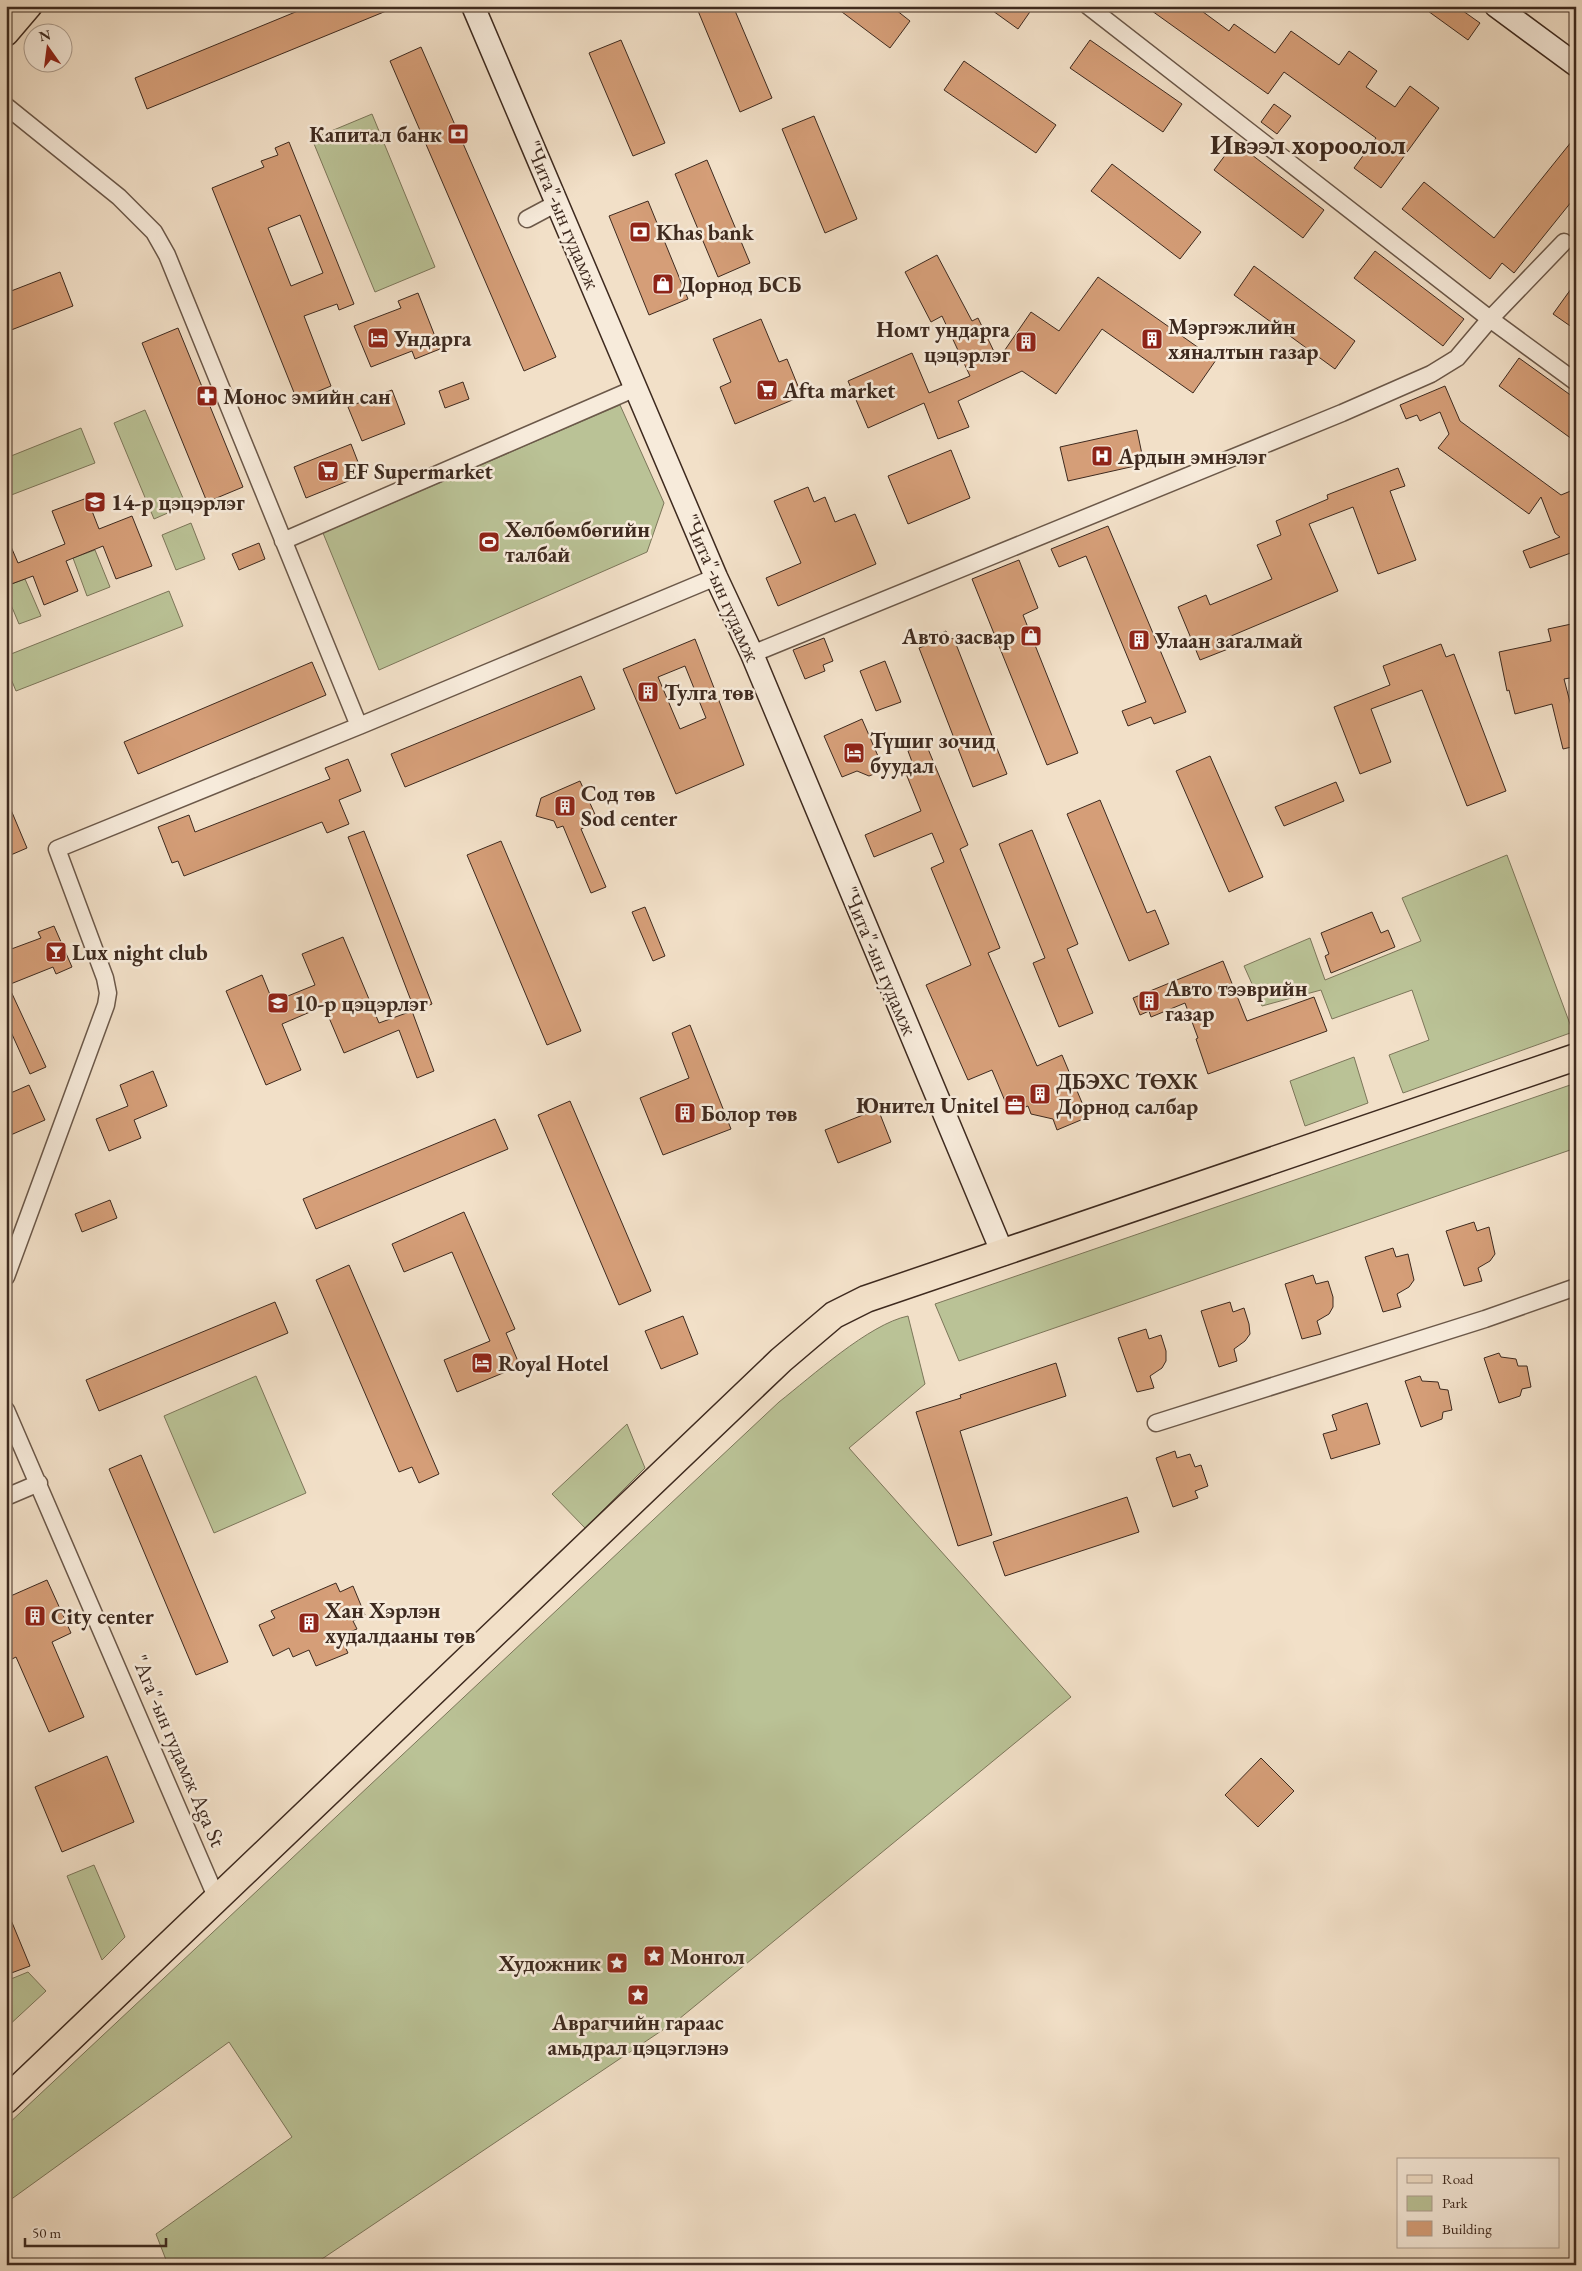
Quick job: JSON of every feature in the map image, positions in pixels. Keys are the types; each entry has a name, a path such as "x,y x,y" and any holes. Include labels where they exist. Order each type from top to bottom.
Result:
{"highway":[{"path":"6,2100 781,1360 834,1315 866,1299 1003,1254 1576,1057"}],"main road":[{"path":"6,33 29,6"},
{"name":"\"Чита\"-ын гудамж","path":"473,6 716,577 752,654 1003,1254"},
{"path":"1496,6 1576,65"}],"street":[{"path":"1088,6 1490,320 1576,382"},
{"path":"6,106 119,197 154,232 167,255 359,726"},
{"path":"527,219 557,203"},
{"path":"752,654 1342,413 1431,374 1457,358 1490,320 1564,242"},
{"path":"282,539 636,388"},
{"path":"6,1277 106,1005 108,993 105,978 57,849 359,726 716,577"},
{"path":"1156,1423 1485,1320 1576,1287"},
{"name":"\"Ага\"-ын гудамж Aga St","path":"6,1410 40,1483 217,1899"},
{"path":"6,1497 40,1483"}],"green space":[{"path":"372,114 435,267 375,292 312,139"},
{"name":"Хөлбөмбөгийн талбай","path":"620,405 664,503 647,552 379,670 323,533"},
{"path":"145,410 186,505 154,519 114,423"},
{"path":"81,428 95,463 6,497 6,458"},
{"path":"191,523 205,559 176,570 162,535"},
{"path":"95,550 110,587 87,596 73,558"},
{"path":"25,579 41,616 19,624 6,593 6,586"},
{"path":"169,591 183,626 16,691 6,667 6,656"},
{"path":"1507,855 1573,1032 1403,1093 1389,1055 1429,1040 1412,990 1332,1019 1321,990 1262,1006 1244,966 1310,938 1325,980 1421,941 1402,898"},
{"path":"1354,1057 1368,1103 1305,1126 1290,1081"},
{"path":"1576,1083 1576,1148 959,1361 935,1304"},
{"path":"908,1316 925,1384 849,1448 1071,1697 679,2019 313,2265 168,2265 156,2234 292,2137 229,2042 6,2203 6,2126 779,1402 858,1340 876,1329"},
{"path":"256,1376 306,1493 214,1533 164,1416"},
{"path":"627,1424 645,1468 585,1528 552,1494"},
{"path":"94,1865 125,1937 102,1960 67,1876"},
{"path":"28,1972 46,1991 6,2028 6,1981"}],"building":[{"path":"310,6 396,7 147,109 135,78"},
{"path":"696,6 733,6 772,98 740,112"},
{"path":"834,6 891,6 910,21 890,48"},
{"path":"986,6 1034,6 1018,29"},
{"path":"1145,6 1195,6 1229,31 1234,24 1275,53 1291,31 1339,65 1349,51 1377,71 1366,87 1395,107 1410,86 1439,108 1381,188 1354,168 1376,138 1284,72 1268,94"},
{"path":"1421,6 1456,6 1480,23 1468,40"},
{"path":"621,40 665,143 633,156 589,53"},
{"path":"1090,40 1182,104 1163,132 1070,68"},
{"path":"421,47 556,357 524,371 390,61"},
{"path":"964,61 1056,125 1036,153 944,90"},
{"path":"1274,104 1291,116 1277,134 1261,122"},
{"path":"814,116 857,219 825,233 782,129"},
{"path":"1576,136 1576,196 1514,273 1502,263 1490,279 1402,209 1424,182 1494,238"},
{"path":"289,142 354,304 339,310 337,304 304,316 331,386 297,400 212,188 264,167 261,161 278,155 275,148","holes":["300,215 323,273 291,286 268,228"]},
{"path":"1235,142 1324,210 1303,238 1214,170"},
{"path":"707,160 750,263 718,277 675,174"},
{"path":"1112,164 1201,232 1180,259 1091,191"},
{"path":"648,201 688,299 649,315 609,216"},
{"path":"1375,251 1464,319 1443,346 1354,278"},
{"path":"937,255 972,321 978,318 998,360 1031,312 1059,331 1098,277 1216,360 1193,393 1102,329 1056,394 1022,371 958,401 969,427 938,439 924,403 868,428 848,381 912,353 929,393 970,376 942,316 931,322 905,272"},
{"path":"1254,266 1355,341 1335,369 1234,295"},
{"path":"60,272 73,306 6,332 6,293"},
{"path":"1576,282 1576,330 1553,314"},
{"path":"418,293 440,349 415,359 412,351 371,367 354,326 401,308 398,301"},
{"path":"761,319 779,362 787,359 802,396 735,424 720,387 731,382 713,339"},
{"path":"178,328 243,487 207,502 142,343"},
{"path":"1519,358 1576,399 1576,442 1499,386"},
{"path":"463,382 469,399 445,408 439,391"},
{"path":"1445,386 1460,421 1561,495 1573,490 1576,499 1576,551 1530,568 1523,551 1560,537 1555,533 1541,497 1529,514 1438,448 1449,434 1440,412 1420,421 1417,415 1406,419 1400,405"},
{"path":"392,390 405,424 362,441 348,407"},
{"name":"Ардын эмнэлэг","path":"1137,430 1144,464 1068,481 1060,447"},
{"name":"EF Supermarket","path":"351,444 363,475 306,498 294,467"},
{"path":"951,450 970,498 908,524 888,476"},
{"path":"1398,468 1405,486 1390,491 1416,560 1378,574 1353,507 1309,524 1338,591 1224,639 1228,649 1200,660 1178,607 1206,595 1210,605 1272,579 1257,545 1281,535 1276,521 1328,499 1327,495"},
{"path":"808,487 814,502 825,497 835,522 855,514 876,564 778,606 766,578 801,563 774,501"},
{"path":"87,498 99,529 132,516 152,566 116,579 103,546 66,561 78,591 44,605 33,576 6,586 6,535 18,563 65,544 52,511"},
{"name":"Улаан загалмай","path":"1108,526 1186,712 1154,724 1151,717 1128,726 1122,711 1146,702 1086,556 1059,567 1051,549"},
{"path":"259,543 265,559 239,570 232,554"},
{"path":"1019,560 1038,608 1023,615 1078,753 1047,765 972,579"},
{"path":"1576,623 1576,677 1564,679 1576,725 1576,746 1563,749 1552,704 1515,714 1509,690 1507,691 1499,652 1551,641 1548,629"},
{"path":"946,631 949,638 954,639 1007,774 973,787 919,648 932,643 930,638"},
{"path":"824,638 833,661 823,665 825,671 805,679 793,650"},
{"path":"695,639 744,765 676,794 623,669","holes":["685,666 706,718 680,729 658,677"]},
{"path":"1441,644 1446,657 1454,654 1506,791 1467,806 1422,690 1371,709 1391,762 1360,774 1334,707 1390,685 1383,666"},
{"path":"885,661 901,702 876,711 860,671"},
{"path":"312,662 326,695 138,774 124,742"},
{"path":"581,676 595,709 405,787 391,754"},
{"name":"Түшиг зочид буудал","path":"862,719 884,770 869,776 857,771 842,777 824,736"},
{"path":"926,744 968,845 960,849 1000,948 988,953 1037,1066 1062,1055 1088,1117 1057,1130 1053,1119 1031,1114 1028,1106 1010,1113 992,1070 968,1080 926,985 971,965 931,868 944,862 932,833 874,857 865,835 921,811 905,771 914,767 908,751"},
{"path":"1210,756 1263,877 1229,892 1176,771"},
{"path":"348,759 361,791 339,800 349,824 327,833 322,822 184,876 178,861 172,863 158,827 189,815 195,832 330,779 325,768"},
{"path":"580,781 598,821 581,829 606,887 591,893 563,826 557,828 554,821 536,816 541,798"},
{"path":"1336,782 1344,801 1284,826 1275,807"},
{"path":"6,798 27,848 6,857"},
{"path":"1100,800 1147,913 1155,910 1169,944 1129,961 1067,814"},
{"path":"1032,830 1078,944 1067,949 1093,1013 1059,1027 1033,963 1045,958 999,844"},
{"path":"364,831 432,1004 415,1011 348,837"},
{"path":"501,841 581,1031 547,1045 467,855"},
{"path":"645,907 665,956 653,961 632,912"},
{"path":"1372,912 1381,933 1388,930 1395,947 1331,973 1325,956 1329,954 1321,933"},
{"path":"54,926 72,967 56,974 53,967 8,985 46,1067 30,1074 6,1021 6,951 41,938 38,932"},
{"path":"343,937 379,1023 412,1011 434,1071 417,1078 399,1030 344,1053 324,1006 282,1024 301,1070 266,1085 226,991 262,975 273,1002 315,985 302,954"},
{"path":"1223,961 1247,1021 1314,997 1327,1031 1208,1074 1196,1039 1198,1038 1185,1003 1151,1017 1149,1011 1140,1015 1133,998"},
{"name":"Болор төв","path":"690,1025 731,1129 663,1155 640,1098 689,1078 672,1033"},
{"path":"153,1071 167,1106 134,1120 141,1138 109,1151 96,1119 128,1106 120,1085"},
{"path":"29,1085 45,1120 6,1137 6,1095"},
{"path":"570,1101 651,1291 619,1305 538,1115"},
{"path":"878,1109 891,1142 838,1163 825,1130"},
{"path":"495,1119 508,1149 316,1229 303,1199"},
{"path":"110,1200 117,1218 82,1232 75,1214"},
{"path":"464,1212 515,1329 506,1333 520,1366 457,1392 444,1360 490,1341 452,1252 404,1272 392,1244"},
{"path":"1474,1222 1477,1231 1489,1227 1495,1254 1490,1261 1478,1268 1482,1281 1464,1286 1446,1231"},
{"path":"1393,1248 1396,1257 1408,1254 1414,1280 1409,1287 1397,1294 1401,1307 1383,1312 1365,1257"},
{"path":"349,1265 439,1474 419,1483 412,1467 399,1472 316,1280"},
{"path":"1313,1275 1316,1284 1328,1281 1333,1297 1333,1307 1329,1314 1317,1321 1321,1334 1302,1339 1285,1284"},
{"path":"275,1302 288,1333 99,1411 86,1380"},
{"path":"1230,1302 1233,1312 1244,1308 1250,1334 1245,1341 1234,1349 1237,1361 1219,1367 1201,1311"},
{"path":"683,1316 698,1354 661,1369 645,1331"},
{"path":"1146,1329 1149,1339 1161,1335 1166,1351 1166,1361 1162,1368 1150,1376 1154,1388 1137,1392 1118,1338"},
{"path":"1499,1353 1501,1357 1516,1359 1518,1366 1527,1366 1531,1387 1522,1389 1520,1396 1499,1403 1484,1358"},
{"path":"1056,1363 1066,1396 960,1431 992,1535 958,1546 916,1412 961,1398 960,1395"},
{"path":"1420,1376 1422,1381 1438,1382 1440,1389 1448,1390 1452,1410 1443,1412 1442,1419 1421,1427 1405,1381"},
{"path":"1367,1403 1380,1444 1331,1459 1323,1434 1337,1430 1332,1415"},
{"path":"1175,1451 1177,1458 1190,1454 1195,1467 1201,1465 1208,1486 1195,1491 1198,1498 1173,1507 1156,1458"},
{"path":"141,1455 228,1662 196,1675 109,1469"},
{"path":"1127,1497 1139,1532 1005,1576 993,1542"},
{"path":"47,1580 71,1633 52,1642 84,1717 49,1732 16,1657 6,1662 6,1598"},
{"name":"Хан Хэрлэн худалдааны төв","path":"336,1583 340,1592 353,1586 365,1615 353,1621 357,1629 340,1636 348,1653 316,1666 309,1650 293,1657 289,1648 273,1656 259,1625 275,1618 271,1611"},
{"path":"107,1756 134,1822 62,1852 35,1787"},
{"path":"1261,1758 1294,1791 1258,1827 1225,1795"},
{"path":"6,1908 30,1966 6,1975"}],"place":[{"name":"Капитал банк","path":"458,134"},
{"name":"Khas bank","path":"640,232"},
{"name":"Дорнод БСБ","path":"663,284"},
{"name":"Ундарга","path":"378,338"},
{"name":"Мэргэжлийн хяналтын газар","path":"1152,339"},
{"name":"Номт ундарга цэцэрлэг","path":"1026,342"},
{"name":"Afta market","path":"767,390"},
{"name":"Монос эмийн сан","path":"207,396"},
{"name":"Ардын эмнэлэг","path":"1102,456"},
{"name":"EF Supermarket","path":"328,471"},
{"name":"14-р цэцэрлэг","path":"95,502"},
{"name":"Хөлбөмбөгийн талбай","path":"489,542"},
{"name":"Авто засвар","path":"1031,636"},
{"name":"Улаан загалмай","path":"1139,640"},
{"name":"Тулга төв","path":"648,692"},
{"name":"Түшиг зочид буудал","path":"854,753"},
{"name":"Сод төв Sod center","path":"565,806"},
{"name":"Lux night club","path":"56,952"},
{"name":"Авто тээврийн газар","path":"1149,1001"},
{"name":"10-р цэцэрлэг","path":"278,1003"},
{"name":"ДБЭХС ТӨХК Дорнод салбар","path":"1040,1094"},
{"name":"Юнител Unitel","path":"1015,1105"},
{"name":"Болор төв","path":"685,1113"},
{"name":"Royal Hotel","path":"482,1363"},
{"name":"City center","path":"35,1616"},
{"name":"Хан Хэрлэн худалдааны төв","path":"309,1623"},
{"name":"Монгол","path":"654,1956"},
{"name":"Художник","path":"617,1963"},
{"name":"Аврагчийн гараас амьдрал цэцэглэнэ","path":"638,1995"}],"district":[{"name":"Ивээл хороолол","path":"1308,144"}]}
